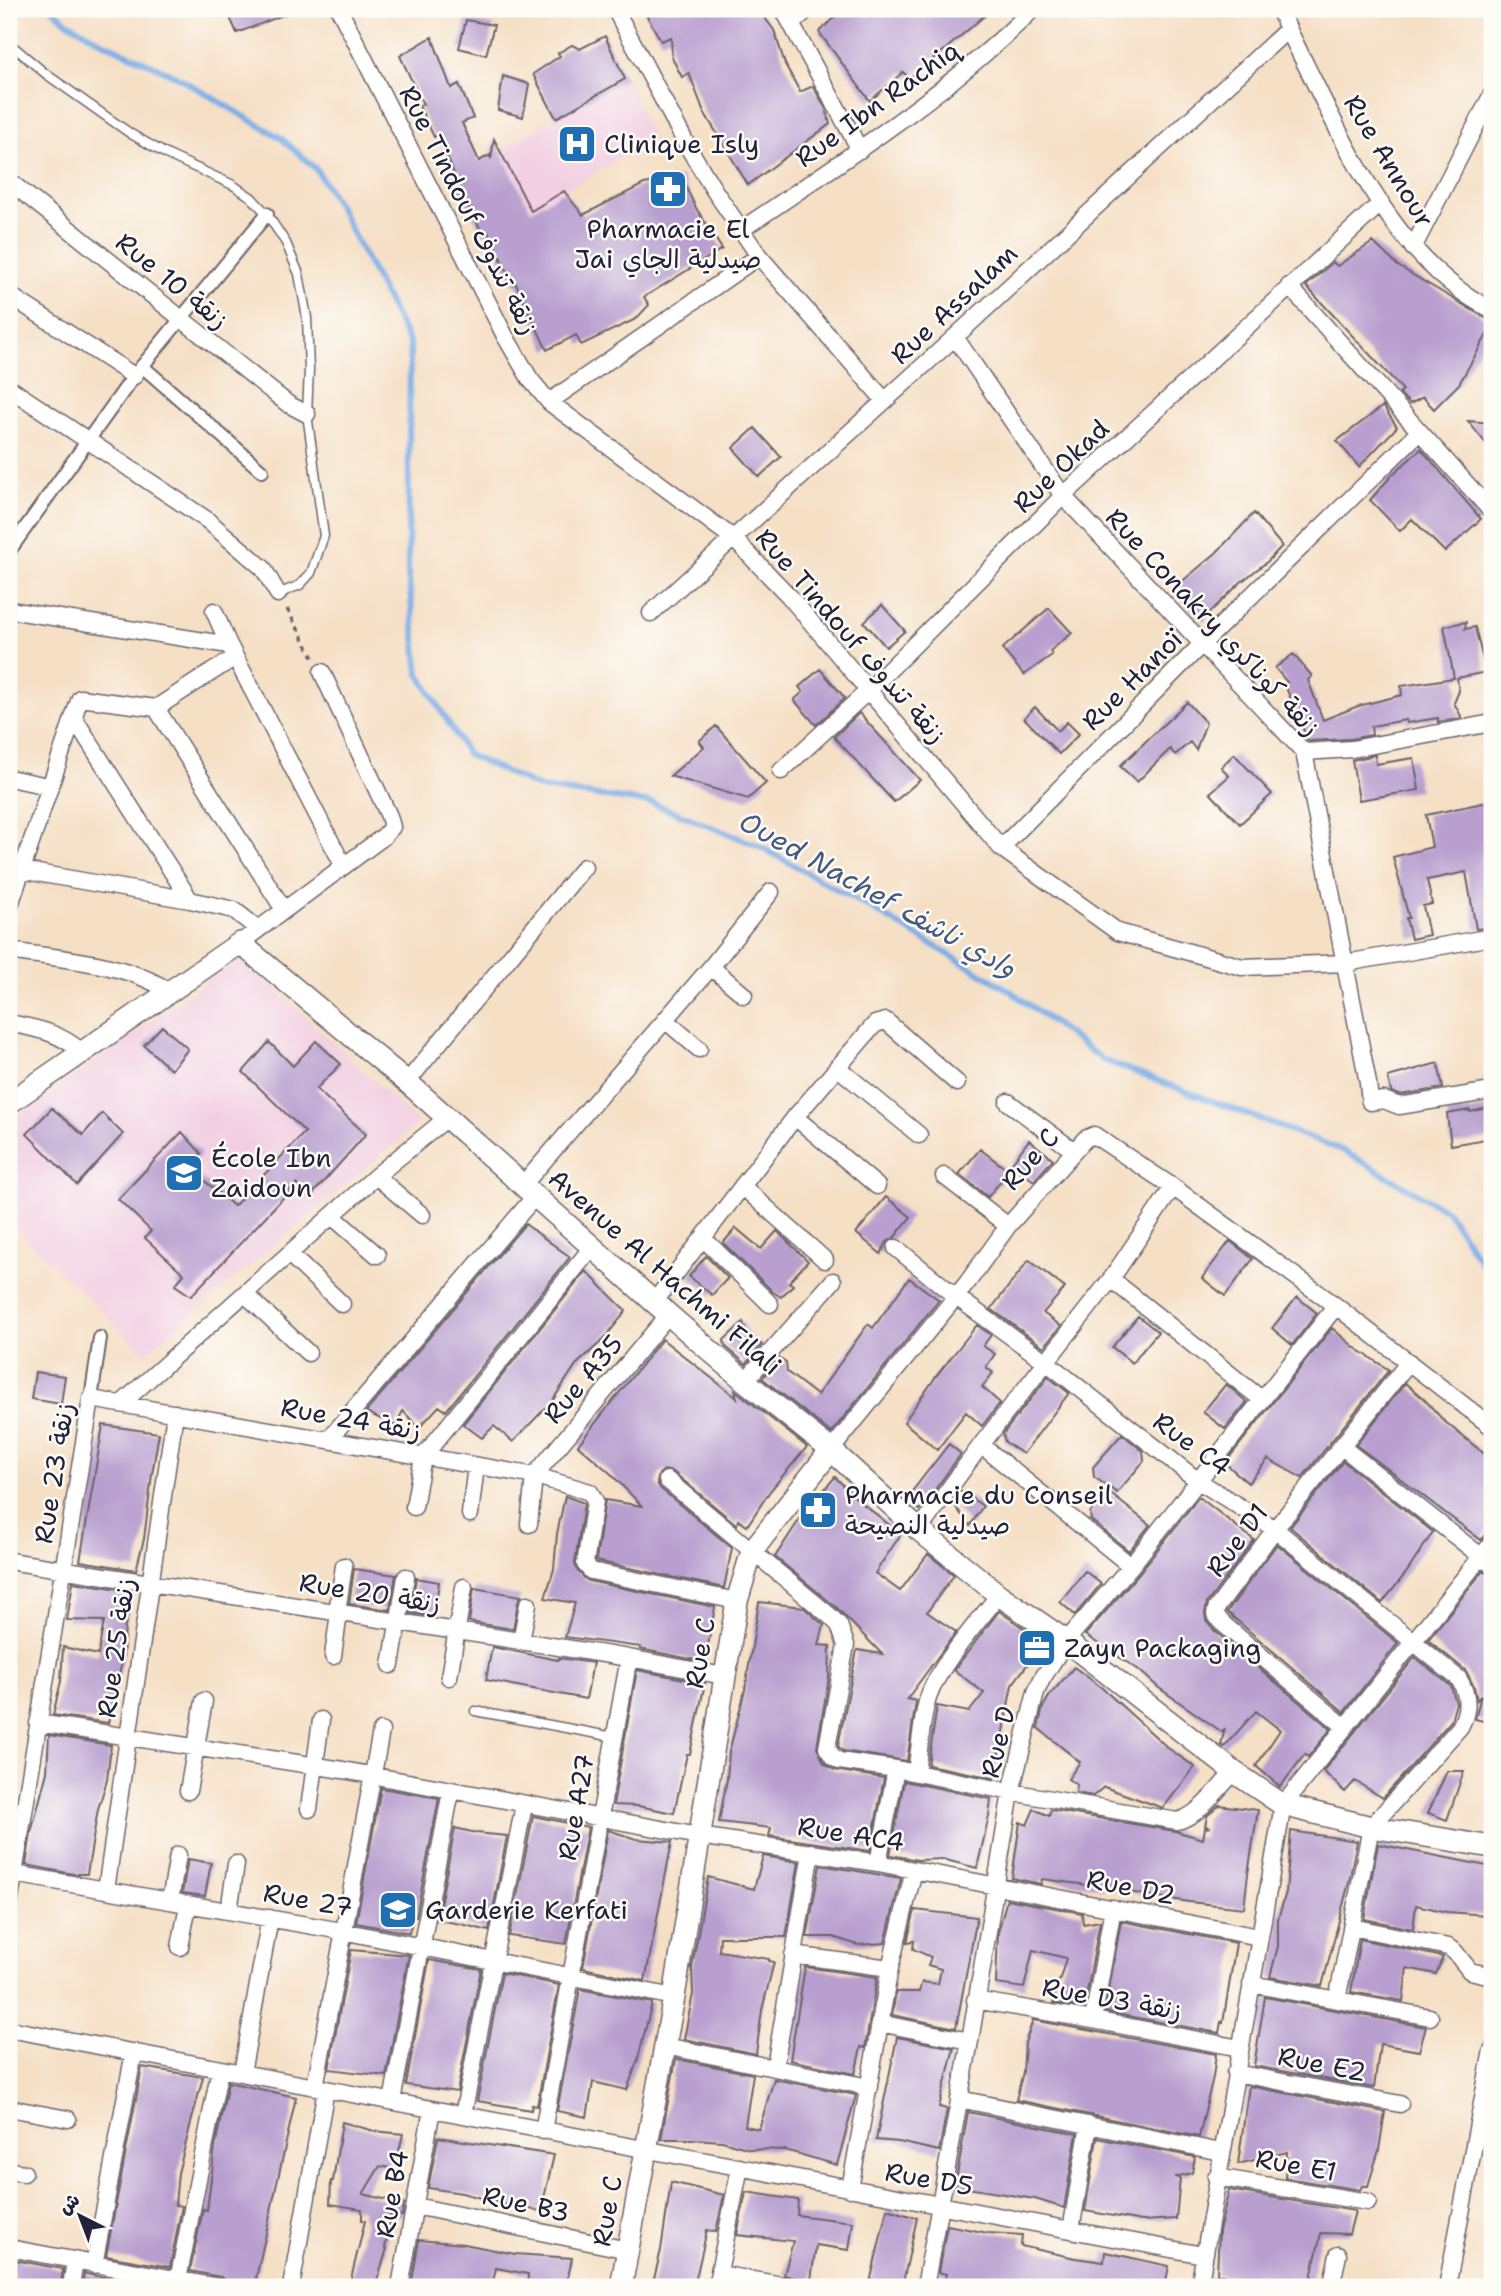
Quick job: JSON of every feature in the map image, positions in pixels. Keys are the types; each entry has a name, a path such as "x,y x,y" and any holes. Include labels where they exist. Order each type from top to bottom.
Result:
{"street":[{"name":"Rue Tindouf زنقة تندوف","path":"339,9 505,336 530,379 549,402 733,538 789,596 1001,848 1118,932 1242,967 1346,963 1492,937"},
{"path":"615,9 688,147 759,256 885,401"},
{"path":"783,9 860,150"},
{"path":"792,24 808,9"},
{"name":"Rue Ibn Rachiq","path":"742,229 918,108 975,63 1033,9"},
{"name":"Rue Annour","path":"1279,9 1334,122 1381,203 1426,262 1464,293 1492,310"},
{"name":"Rue Assalam","path":"651,613 1288,29"},
{"path":"1413,248 1492,94"},
{"name":"Rue 10 زنقة","path":"9,181 288,404 307,414"},
{"name":"Rue Okad","path":"781,771 868,691 1063,496 1381,203"},
{"path":"9,551 138,371 267,214"},
{"path":"549,402 759,256"},
{"path":"1289,286 1492,512"},
{"path":"9,295 138,371 262,471"},
{"name":"Rue Conakry زنقة كوناكري","path":"955,337 1063,496 1304,752 1346,963 1370,1102 1384,1101 1399,1106 1492,1091"},
{"path":"9,388 207,520 263,568 278,594"},
{"name":"Rue Hanoï","path":"1001,848 1202,644 1419,432"},
{"path":"9,610 232,651"},
{"path":"214,611 343,865"},
{"path":"9,908 15,869 74,718 79,698 156,708 232,651"},
{"path":"9,1103 240,943 383,837 392,827 322,671"},
{"path":"156,708 284,910"},
{"path":"74,718 190,900"},
{"path":"1304,752 1352,749 1492,723"},
{"path":"9,778 48,786"},
{"path":"407,1082 584,867"},
{"path":"15,869 234,910 258,929"},
{"path":"329,1439 771,892"},
{"name":"Avenue Al Hachmi Filali","path":"240,943 407,1082 745,1381 831,1450 919,1530 999,1595 1066,1641 1234,1772 1283,1805 1371,1827 1492,1847"},
{"path":"9,951 126,971 146,977 170,992"},
{"path":"711,967 744,995"},
{"path":"666,1020 699,1049"},
{"name":"Rue A35","path":"534,1476 662,1308 704,1238 742,1186 795,1117 875,1024 886,1021 957,1083"},
{"path":"9,1023 57,1035 82,1052"},
{"path":"837,1067 919,1135"},
{"path":"1008,1102 1079,1145 1094,1135 1098,1136 1336,1306 1492,1427"},
{"path":"795,1117 877,1186"},
{"path":"121,1404 376,1176 447,1118"},
{"name":"Rue C","path":"621,2287 674,1997 737,1601 752,1551 967,1283 1008,1226 1079,1145"},
{"path":"376,1176 422,1215"},
{"path":"944,1176 1008,1226"},
{"path":"742,1186 825,1259"},
{"path":"919,1530 1045,1361 1111,1279 1173,1188"},
{"path":"332,1216 377,1255"},
{"path":"704,1238 770,1304"},
{"path":"414,1507 423,1457 593,1246"},
{"name":"Rue C4","path":"896,1248 954,1296 1045,1361 1197,1480 1275,1529 1459,1679 1467,1702 1466,1716 1460,1727 1371,1827"},
{"path":"289,1254 342,1304"},
{"path":"1111,1279 1261,1399"},
{"path":"745,1381 833,1281"},
{"path":"245,1294 308,1353"},
{"name":"Rue D","path":"925,2287 1011,1792 1036,1692 1066,1641 1131,1566 1336,1306"},
{"name":"Rue 23 زنقة","path":"9,1905 100,1338"},
{"name":"Rue D1","path":"1345,1727 1216,1618 1216,1609 1275,1529 1409,1362"},
{"name":"Rue 24 زنقة","path":"91,1399 534,1476 590,1492 595,1502 585,1564 591,1571 737,1601"},
{"name":"Rue 25 زنقة","path":"106,1890 176,1413"},
{"path":"981,1445 1131,1566"},
{"path":"1342,1447 1487,1560"},
{"path":"470,1514 476,1466"},
{"path":"529,1524 534,1476"},
{"path":"667,1480 839,1625 846,1645 827,1748 839,1761 916,1772 1011,1792 1177,1821 1194,1814 1234,1772"},
{"path":"1231,2287 1199,2284 1283,1805 1415,1641 1487,1560 1492,1543"},
{"name":"Rue 20 زنقة","path":"9,1562 457,1630 724,1676"},
{"path":"333,1656 344,1566"},
{"path":"391,1665 406,1577"},
{"path":"449,1677 464,1587"},
{"path":"916,1772 928,1698 935,1683 999,1595"},
{"path":"521,1641 528,1604"},
{"name":"Rue A27","path":"542,2131 629,1658"},
{"path":"188,1791 204,1701"},
{"path":"309,1809 321,1720"},
{"name":"Rue AC4","path":"38,1723 315,1766 699,1836 878,1863 995,1885"},
{"path":"291,2287 342,1931 381,1731"},
{"path":"878,1863 897,1769"},
{"path":"392,2101 451,1791"},
{"name":"Rue A27","path":"463,2115 524,1805"},
{"path":"1337,2000 1371,1827"},
{"path":"775,2067 811,1852"},
{"path":"170,1901 178,1855"},
{"path":"229,1911 236,1864"},
{"path":"850,2189 890,1968 914,1870"},
{"name":"Rue 27","path":"14,1874 342,1931 674,1997"},
{"name":"Rue D2","path":"995,1885 1259,1937"},
{"path":"180,1947 188,1905"},
{"path":"1093,2020 1113,1908"},
{"path":"242,2073 270,1918"},
{"path":"1352,1927 1448,1947 1470,1971 1492,1976"},
{"path":"793,1955 890,1968"},
{"path":"1251,1984 1430,2017"},
{"name":"Rue D3 زنقة","path":"975,2000 1240,2048"},
{"path":"879,2023 970,2040"},
{"name":"Rue D5","path":"9,2029 1203,2255"},
{"path":"665,2046 869,2087"},
{"path":"1447,2287 1492,2050"},
{"path":"94,2265 134,2052"},
{"path":"178,2280 220,2069"},
{"name":"Rue E2","path":"1235,2073 1400,2104"},
{"path":"959,2099 1221,2152"},
{"path":"9,2108 68,2119"},
{"name":"Rue B4","path":"400,2287 432,2109"},
{"path":"1071,2230 1089,2126"},
{"path":"740,2167 718,2280 793,2287"},
{"name":"Rue E1","path":"1216,2177 1367,2202"},
{"name":"Rue B3","path":"415,2206 628,2250"},
{"path":"9,2248 218,2287"},
{"path":"1331,2287 1338,2255"},
{"path":"71,2287 75,2261"}],"lane":[{"path":"9,43 46,74 131,134 168,155 233,185 251,197 267,214 286,243 299,274 307,318 307,414 324,536 311,573 300,585 278,594"},
{"path":"475,1712 614,1737"}],"path":[{"path":"278,594 322,671"}],"shaded area":[{"name":"Clinique Isly","path":"625,79 653,138 531,211 500,150"},
{"name":"École Ibn Zaidoun","path":"241,957 419,1123 145,1354 9,1222 9,1123"}],"building":[{"path":"226,9 296,9 296,10 237,33"},
{"path":"643,9 758,9 774,30 785,64 800,92 813,86 826,109 830,124 748,185 704,112 689,73 682,77 672,58 671,37 661,41"},
{"path":"843,9 992,9 909,78 903,72 870,101 819,32"},
{"path":"466,20 494,25 486,55 459,48"},
{"path":"605,36 625,79 556,118 533,74 572,45 580,49"},
{"path":"432,37 451,88 459,84 473,118 462,123 479,161 490,155 491,159 494,139 531,211 564,191 583,215 644,184 681,177 696,208 722,249 644,297 649,305 636,319 581,345 576,335 547,350 488,232 483,234 452,176 454,174 438,135 434,137 419,106 423,104 400,56"},
{"path":"503,76 529,84 523,117 498,110"},
{"path":"1373,242 1398,266 1492,322 1459,384 1434,409 1423,397 1410,404 1399,393 1403,390 1306,286 1333,262 1337,266"},
{"path":"1383,406 1397,427 1359,467 1337,441"},
{"path":"1468,421 1492,423 1492,451"},
{"path":"755,428 781,457 759,477 733,448"},
{"path":"1421,449 1481,519 1445,552 1412,519 1400,531 1370,500 1393,474"},
{"path":"1254,513 1282,546 1201,621 1173,589 1216,553"},
{"path":"882,605 905,631 886,647 864,622"},
{"path":"1049,608 1072,633 1050,651 1052,655 1024,675 1002,649"},
{"path":"1466,622 1465,629 1475,627 1486,672 1457,678 1459,691 1454,703 1462,718 1438,722 1438,718 1407,723 1406,720 1371,726 1372,735 1308,741 1285,685 1287,682 1275,668 1293,654 1312,676 1308,680 1323,720 1358,706 1402,695 1401,686 1454,678 1444,626"},
{"path":"820,669 845,698 816,725 794,700 803,692 799,687"},
{"path":"1187,702 1206,723 1196,750 1190,742 1175,755 1170,749 1137,782 1120,766"},
{"path":"1035,707 1058,731 1067,722 1079,734 1059,754 1024,718"},
{"path":"859,713 920,780 894,802 834,737"},
{"path":"716,726 766,783 748,799 670,776 704,747 699,741"},
{"path":"1234,754 1272,794 1240,824 1210,793 1229,776 1221,767"},
{"path":"1375,755 1376,764 1414,758 1419,790 1359,800 1352,760"},
{"path":"1492,801 1492,860 1489,861 1492,879 1492,927 1476,929 1466,872 1427,880 1432,904 1423,906 1429,935 1411,939 1406,918 1409,918 1393,857 1432,847 1426,815"},
{"path":"162,1026 188,1049 171,1070 144,1045"},
{"path":"316,1041 341,1064 316,1089 366,1134 310,1197 296,1184 191,1296 175,1285 184,1274 145,1238 151,1231 118,1199 182,1132 201,1153 191,1169 234,1206 305,1132 243,1072 269,1042 293,1066"},
{"path":"1438,1063 1443,1088 1400,1095 1391,1092 1388,1077"},
{"path":"1492,1107 1492,1138 1451,1145 1447,1114"},
{"path":"52,1108 83,1135 102,1113 123,1134 77,1185 27,1134"},
{"path":"1029,1140 1053,1159 1034,1181 1011,1164"},
{"path":"980,1149 1009,1171 988,1197 959,1174"},
{"path":"886,1197 911,1217 894,1238 887,1242 881,1254 856,1233"},
{"path":"525,1224 570,1257 446,1411 439,1406 419,1428 403,1411 395,1426 366,1412"},
{"path":"736,1228 761,1249 777,1231 808,1261 789,1282 793,1285 781,1297 723,1243"},
{"path":"1230,1241 1253,1259 1225,1296 1202,1278"},
{"path":"706,1256 728,1278 712,1295 689,1276"},
{"path":"1029,1260 1065,1288 1043,1313 1061,1326 1044,1347 991,1309"},
{"path":"586,1271 626,1311 603,1340 576,1365 552,1401 513,1442 494,1426 482,1438 463,1424"},
{"path":"909,1278 939,1300 831,1433 762,1378 779,1358 786,1363 787,1372 817,1395 868,1324 873,1328"},
{"path":"1297,1297 1317,1313 1292,1345 1272,1328"},
{"path":"1138,1316 1158,1332 1132,1363 1112,1347"},
{"path":"743,1322 748,1335 762,1345 746,1364 725,1346 724,1340"},
{"path":"977,1325 991,1335 983,1346 995,1354 986,1367 993,1373 982,1387 1000,1403 982,1426 966,1412 937,1450 904,1422"},
{"path":"1332,1328 1354,1347 1389,1370 1302,1478 1268,1459 1248,1483 1225,1463"},
{"path":"662,1339 737,1398 735,1390 807,1447 770,1491 747,1526 738,1520 737,1525 673,1472 664,1470 659,1474 657,1483 660,1488 732,1548 724,1588 596,1561 605,1500 642,1506 578,1445"},
{"path":"35,1372 65,1376 61,1404 31,1399"},
{"path":"1048,1377 1069,1393 1023,1454 1005,1442 1003,1434"},
{"path":"1405,1383 1444,1421 1492,1460 1492,1524 1481,1540 1356,1445"},
{"path":"1226,1384 1247,1402 1225,1429 1203,1412"},
{"path":"103,1425 159,1433 144,1539 136,1570 80,1561"},
{"path":"1122,1434 1143,1451 1144,1461 1117,1493 1094,1477 1093,1467"},
{"path":"949,1444 961,1454 920,1510 906,1499"},
{"path":"1343,1461 1433,1532 1407,1572 1382,1603 1290,1527"},
{"path":"835,1477 858,1500 901,1534 875,1573 900,1591 928,1554 954,1575 927,1612 956,1632 907,1699 916,1701 907,1761 843,1751 838,1746 857,1650 882,1654 837,1608 775,1557 801,1517"},
{"path":"960,1491 983,1506 970,1526 952,1502"},
{"path":"1107,1491 1150,1525 1129,1551 1091,1520 1090,1513"},
{"path":"565,1496 584,1503 575,1563 584,1578 715,1607 705,1662 640,1649 641,1647 565,1637 575,1603 545,1598 554,1569 557,1534"},
{"path":"1199,1497 1254,1540 1207,1603 1206,1620 1215,1631 1331,1729 1308,1757 1305,1754 1280,1787 1256,1766 1280,1730 1256,1711 1224,1747 1221,1745 1225,1728 1222,1732 1159,1688 1139,1670 1085,1635 1139,1573"},
{"path":"1277,1544 1398,1643 1344,1712 1227,1612"},
{"path":"354,1569 396,1575 390,1610 349,1604"},
{"path":"1085,1571 1101,1584 1075,1615 1060,1602"},
{"path":"1483,1571 1492,1576 1492,1723 1475,1719 1481,1695 1477,1700 1466,1671 1428,1640"},
{"path":"416,1578 439,1582 434,1617 410,1613"},
{"path":"73,1582 133,1591 125,1626 123,1658 108,1723 53,1715 61,1681 63,1647 98,1655 104,1621 67,1620"},
{"path":"474,1588 521,1596 513,1629 469,1622"},
{"path":"759,1602 803,1607 824,1625 819,1645 830,1646 829,1677 817,1747 824,1763 834,1770 884,1778 870,1851 769,1836 771,1828 719,1822 729,1752 745,1690"},
{"path":"999,1611 1028,1631 1042,1645 1012,1685 994,1778 928,1765 937,1706 969,1712 984,1693 954,1670"},
{"path":"492,1647 558,1660 593,1663 586,1699 486,1680"},
{"path":"1415,1657 1451,1686 1456,1703 1451,1721 1383,1798 1355,1781 1345,1792 1323,1771"},
{"path":"1074,1667 1102,1688 1168,1748 1195,1767 1163,1808 1104,1787 1093,1796 1076,1793 1077,1785 1068,1779 1080,1762 1038,1728 1043,1707 1050,1695"},
{"path":"637,1670 705,1683 674,1813 638,1806 613,1805"},
{"path":"49,1735 111,1745 107,1780 98,1809 87,1874 26,1865 31,1833 47,1772"},
{"path":"1447,1771 1464,1771 1447,1820 1428,1813"},
{"path":"904,1781 991,1799 977,1868 942,1859 918,1860 890,1855"},
{"path":"381,1788 439,1798 416,1917 413,1917 409,1933 356,1923"},
{"path":"1219,1805 1258,1810 1244,1908 1042,1879 1041,1884 1012,1878 1020,1822 1027,1825 1034,1809 1049,1816 1051,1810 1175,1831 1203,1839 1205,1828 1210,1827 1205,1826 1207,1816"},
{"path":"533,1816 588,1827 566,1944 509,1936"},
{"path":"455,1828 507,1836 489,1931 437,1920"},
{"path":"608,1830 636,1839 672,1842 645,1981 583,1968"},
{"path":"1291,1831 1357,1841 1322,1986 1270,1977 1278,1946 1278,1919 1286,1892"},
{"path":"1378,1844 1492,1867 1487,1915 1447,1912 1416,1905 1413,1929 1364,1919"},
{"path":"763,1856 799,1862 786,1937 720,1937 719,1951 774,1962 762,2010 756,2054 684,2039 693,1994 692,1967 708,1877 754,1889"},
{"path":"188,1859 211,1863 205,1896 182,1893"},
{"path":"820,1865 901,1878 885,1943 858,1945 833,1937 807,1937"},
{"path":"1007,1899 1082,1913 1083,1924 1100,1921 1084,2008 1053,2003 1066,1958 1033,1950 1024,1988 996,1984 998,1933"},
{"path":"915,1910 977,1917 956,2028 892,2015 896,1992 919,1992 922,1982 938,1984 941,1969 928,1965 931,1957 913,1949 914,1941 907,1942"},
{"path":"1121,1921 1236,1943 1219,2033 1105,2012"},
{"path":"1360,1939 1443,1957 1436,1974 1407,1968 1403,2001 1351,1992"},
{"path":"351,1950 409,1955 386,2076 329,2069"},
{"path":"429,1960 481,1969 457,2092 406,2085"},
{"path":"805,1967 877,1977 865,2048 861,2047 855,2074 790,2060"},
{"path":"502,1973 559,1985 537,2106 532,2105 531,2110 477,2101"},
{"path":"580,1989 652,2003 627,2090 593,2082 587,2117 557,2111"},
{"path":"1265,1997 1426,2027 1419,2051 1380,2044 1374,2088 1254,2066"},
{"path":"1033,2020 1216,2054 1199,2137 1016,2100 1023,2072 1025,2043"},
{"path":"897,2037 954,2048 939,2107 947,2109 939,2151 876,2140"},
{"path":"676,2059 753,2074 745,2126 759,2129 774,2079 856,2095 837,2165 785,2150 750,2149 722,2141 661,2139"},
{"path":"142,2067 203,2077 178,2173 175,2205 182,2206 170,2267 106,2256"},
{"path":"228,2082 296,2097 255,2283 252,2282 251,2287 228,2287 221,2277 190,2271 203,2209 207,2210 215,2147"},
{"path":"1249,2086 1385,2112 1379,2150 1368,2186 1362,2186 1360,2190 1285,2178 1287,2152 1238,2164"},
{"path":"968,2112 1077,2134 1064,2208 1035,2199 955,2186"},
{"path":"342,2122 374,2131 403,2134 395,2169 380,2166 363,2194 404,2204 402,2216 391,2214 385,2248 387,2249 375,2287 349,2287 365,2221 362,2220 362,2209 330,2204 331,2181"},
{"path":"438,2137 554,2155 541,2211 428,2188"},
{"path":"1097,2138 1195,2157 1192,2173 1175,2177 1180,2178 1176,2219 1142,2221 1085,2211"},
{"path":"671,2182 724,2195 716,2232 707,2230 694,2287 652,2287 661,2250"},
{"path":"1229,2190 1355,2211 1349,2234 1321,2233 1309,2287 1279,2287 1217,2274 1219,2231"},
{"path":"746,2192 798,2200 797,2215 853,2222 849,2250 816,2245 810,2287 803,2287 799,2279 784,2275 793,2241 737,2235"},
{"path":"887,2209 917,2218 902,2287 869,2287"},
{"path":"947,2225 988,2233 1022,2235 1021,2246 1075,2258 1104,2262 1105,2252 1169,2266 1165,2287 944,2287 946,2274 938,2272"},
{"path":"419,2240 464,2244 515,2254 572,2258 566,2287 527,2287 528,2274 496,2268 492,2287 411,2287"},
{"path":"9,2259 63,2269 61,2287 9,2287"},
{"path":"84,2273 91,2275 162,2287 82,2287"}],"waterway":[{"name":"Oued Nachef وادي ناشف","path":"53,9 66,21 100,41 176,76 281,138 316,169 338,205 410,344 408,572 419,674 468,755 541,788 652,803 759,846 1009,990 1103,1060 1342,1150 1447,1211 1492,1279"}],"place":[{"name":"Clinique Isly","path":"577,144"},
{"name":"Pharmacie El Jai صيدلية الجاي","path":"668,189"},
{"name":"École Ibn Zaidoun","path":"184,1173"},
{"name":"Pharmacie du Conseil صيدلية النصيحة","path":"818,1510"},
{"name":"Zayn Packaging","path":"1037,1648"},
{"name":"Garderie Kerfati","path":"398,1910"}]}
